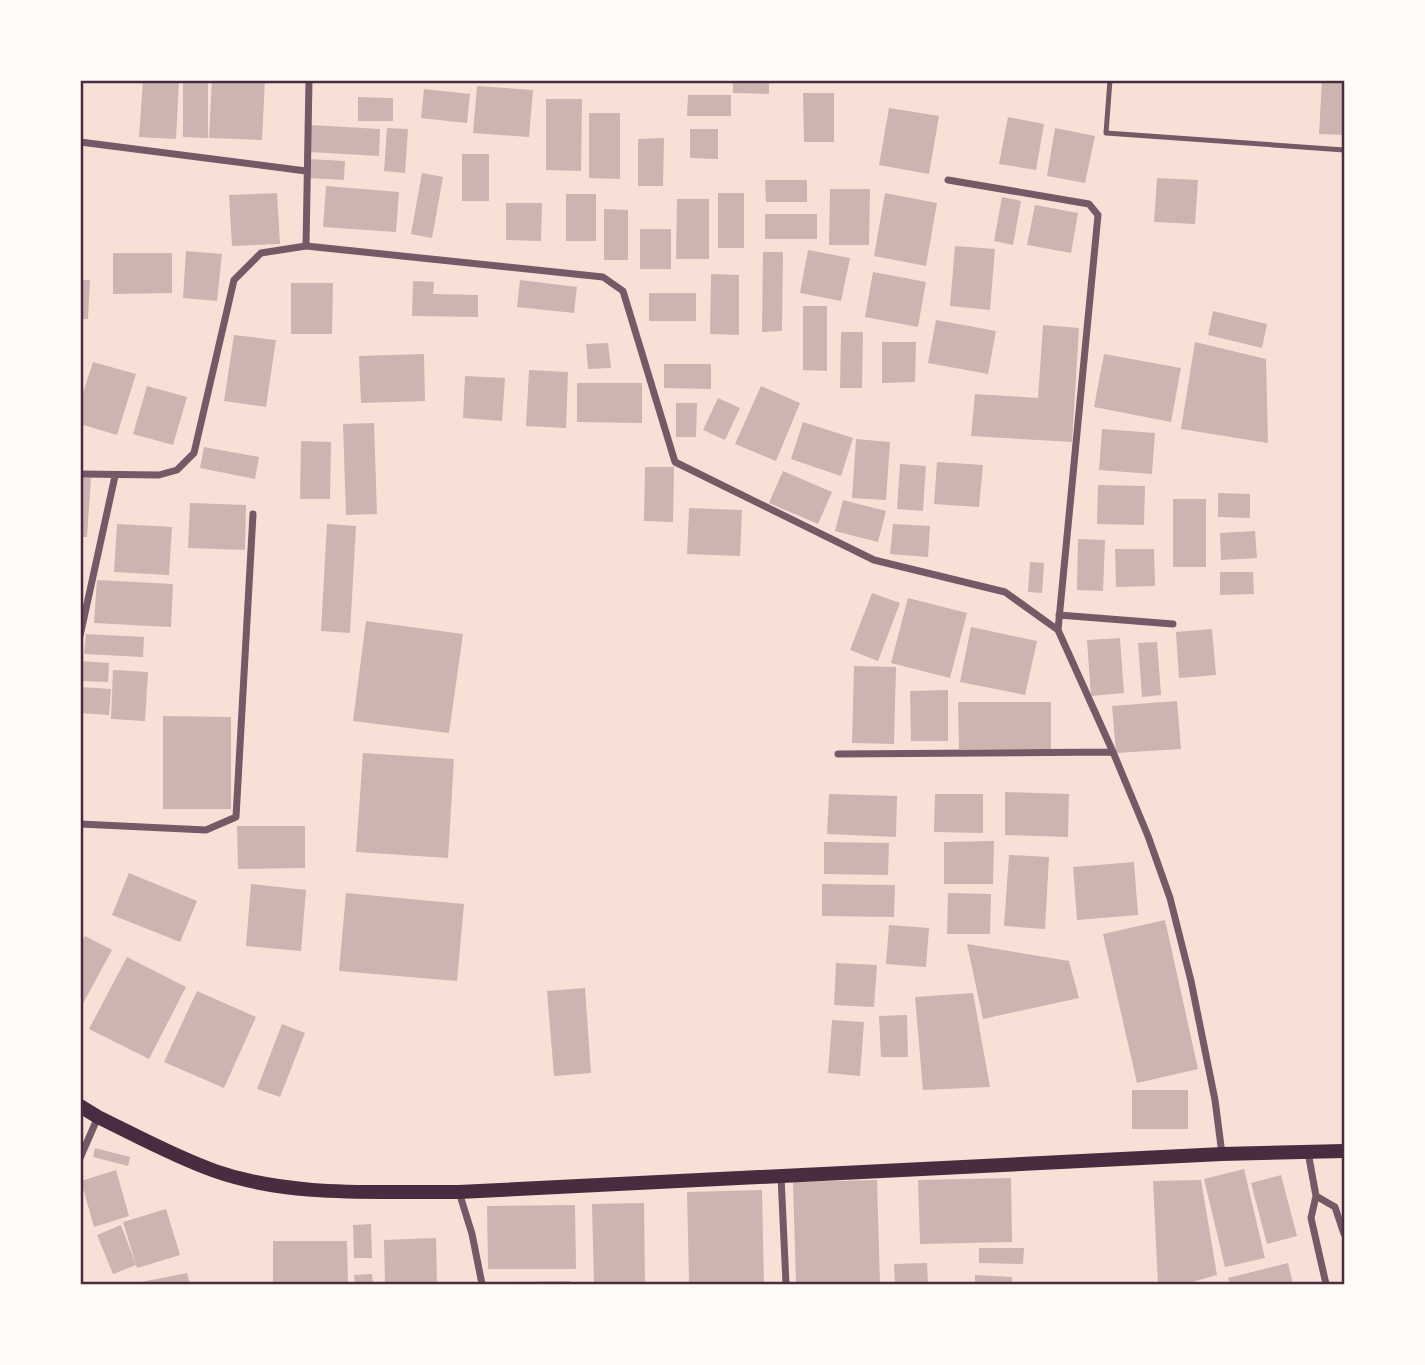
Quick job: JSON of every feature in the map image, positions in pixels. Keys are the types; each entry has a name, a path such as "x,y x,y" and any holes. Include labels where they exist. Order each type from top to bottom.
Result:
{"main road":[{"path":"80,1106 214,1171 272,1186 334,1191 459,1192 1222,1154 1345,1151"}],"street":[{"path":"306,246 309,80"},
{"path":"80,142 306,171"},
{"path":"948,180 1089,204 1098,215 1058,630 1113,752 1170,898 1191,981 1215,1100 1222,1154"},
{"path":"80,474 159,475 177,470 194,453 234,280 261,253 306,246 603,277 623,291 675,462 874,560 1005,592 1058,630"},
{"path":"80,636 115,476"},
{"path":"80,824 205,830 236,817 253,514"},
{"path":"1059,615 1173,624"},
{"path":"838,754 1113,752"},
{"path":"80,1158 98,1117"},
{"path":"1308,1151 1316,1196 1311,1218 1326,1284"},
{"path":"781,1175 786,1284"},
{"path":"459,1192 472,1234 482,1284"},
{"path":"1316,1196 1335,1207 1345,1234"}],"lane":[{"path":"1110,80 1106,133 1345,150"}],"building":[{"path":"143,80 179,80 176,139 139,137"},
{"path":"183,80 208,80 208,138 183,137"},
{"path":"212,80 265,80 262,140 209,138"},
{"path":"733,80 769,80 769,94 733,93"},
{"path":"1322,80 1344,80 1344,135 1319,134"},
{"path":"477,86 533,90 529,137 473,133"},
{"path":"424,89 470,94 467,123 421,118"},
{"path":"803,93 834,93 834,142 804,142"},
{"path":"688,95 731,95 731,116 687,116"},
{"path":"358,97 393,98 393,121 358,121"},
{"path":"546,99 582,99 581,171 546,170"},
{"path":"889,108 939,116 929,174 879,165"},
{"path":"589,113 620,113 620,179 589,178"},
{"path":"1008,117 1044,124 1036,170 999,164"},
{"path":"311,125 380,129 379,156 309,152"},
{"path":"387,128 408,129 405,173 384,171"},
{"path":"1055,128 1095,136 1085,183 1047,176"},
{"path":"690,129 718,129 718,159 690,158"},
{"path":"664,138 663,186 638,186 638,139"},
{"path":"462,154 489,154 489,201 462,201"},
{"path":"309,159 345,161 344,180 308,178"},
{"path":"422,173 443,177 432,238 411,234"},
{"path":"1157,178 1198,180 1195,224 1154,222"},
{"path":"765,180 807,180 807,202 766,202"},
{"path":"326,186 399,192 396,232 323,227"},
{"path":"830,189 870,189 869,245 829,245"},
{"path":"277,193 280,244 232,246 229,195"},
{"path":"718,193 744,193 744,248 718,248"},
{"path":"885,193 937,203 926,266 874,256"},
{"path":"566,194 596,194 596,241 566,241"},
{"path":"1002,197 1021,201 1013,245 994,241"},
{"path":"677,199 709,199 709,259 676,259"},
{"path":"506,203 542,203 541,241 506,240"},
{"path":"1035,205 1078,213 1071,253 1027,245"},
{"path":"604,209 628,210 628,260 604,260"},
{"path":"765,214 817,214 817,239 765,239"},
{"path":"640,229 671,229 671,269 640,269"},
{"path":"955,246 995,249 990,310 950,306"},
{"path":"808,250 850,258 841,301 800,293"},
{"path":"186,251 222,254 217,301 183,298"},
{"path":"763,252 783,252 782,331 762,332"},
{"path":"113,253 172,253 172,293 113,294"},
{"path":"873,272 926,282 918,327 865,317"},
{"path":"711,274 739,275 739,335 710,334"},
{"path":"80,280 90,280 88,319 80,319"},
{"path":"520,280 577,287 574,313 517,307"},
{"path":"413,281 434,282 433,294 478,295 478,317 412,316"},
{"path":"291,283 333,283 332,334 291,334"},
{"path":"649,293 696,293 696,321 649,321"},
{"path":"803,306 827,306 827,371 803,370"},
{"path":"1213,311 1267,324 1262,348 1208,335"},
{"path":"936,320 996,331 988,374 928,363"},
{"path":"1043,325 1079,328 1072,442 971,436 975,394 1038,398"},
{"path":"841,332 863,332 862,388 840,388"},
{"path":"234,335 276,340 266,407 224,401"},
{"path":"882,342 916,342 915,382 882,383"},
{"path":"1195,342 1266,359 1268,443 1181,429"},
{"path":"608,343 611,368 588,369 586,344"},
{"path":"424,354 425,401 361,403 359,356"},
{"path":"1104,354 1181,368 1171,422 1094,407"},
{"path":"93,362 136,374 117,435 80,424 80,402"},
{"path":"664,364 711,364 711,389 664,388"},
{"path":"529,370 568,372 566,428 526,426"},
{"path":"465,376 505,378 502,421 463,418"},
{"path":"577,383 642,383 642,423 577,422"},
{"path":"147,386 187,397 173,445 133,434"},
{"path":"761,386 800,403 776,461 735,444"},
{"path":"718,398 740,408 725,440 703,430"},
{"path":"676,403 697,403 696,437 676,437"},
{"path":"803,422 853,438 841,476 791,459"},
{"path":"374,423 377,514 346,515 343,424"},
{"path":"1102,429 1155,433 1152,474 1099,470"},
{"path":"856,439 890,442 886,500 852,498"},
{"path":"301,441 331,442 330,499 300,499"},
{"path":"204,447 259,457 255,479 200,468"},
{"path":"937,462 983,465 979,507 934,504"},
{"path":"900,464 926,466 923,511 897,509"},
{"path":"645,467 674,467 673,522 644,521"},
{"path":"783,471 832,492 818,524 769,503"},
{"path":"80,478 91,478 87,537 80,537"},
{"path":"1098,485 1145,486 1144,525 1097,524"},
{"path":"1218,493 1250,494 1250,518 1218,517"},
{"path":"1173,499 1206,499 1206,567 1173,567"},
{"path":"843,500 886,511 878,542 835,531"},
{"path":"190,503 246,505 245,550 188,548"},
{"path":"689,508 742,510 740,556 687,554"},
{"path":"117,524 172,527 169,575 114,572"},
{"path":"327,524 356,526 350,633 321,631"},
{"path":"893,524 930,526 928,557 890,554"},
{"path":"1255,531 1257,558 1221,560 1220,533"},
{"path":"1078,539 1105,540 1103,591 1077,590"},
{"path":"1115,549 1154,549 1155,586 1116,587"},
{"path":"1030,562 1044,563 1042,593 1028,592"},
{"path":"1220,572 1253,572 1254,594 1220,595"},
{"path":"97,580 173,584 171,627 94,623"},
{"path":"872,593 900,603 878,661 850,650"},
{"path":"908,598 967,613 950,678 891,663"},
{"path":"366,621 463,634 449,733 353,721"},
{"path":"971,627 1037,641 1025,695 960,682"},
{"path":"1212,629 1216,675 1179,678 1176,632"},
{"path":"86,634 144,637 143,657 84,654"},
{"path":"1120,638 1124,693 1091,696 1087,640"},
{"path":"1157,642 1161,695 1142,697 1138,643"},
{"path":"80,661 109,663 108,682 80,681"},
{"path":"854,666 896,667 894,744 852,743"},
{"path":"113,670 148,672 145,721 111,719"},
{"path":"80,687 111,689 109,715 80,713"},
{"path":"948,690 948,741 911,741 910,691"},
{"path":"1177,701 1181,749 1116,753 1112,706"},
{"path":"958,702 1051,702 1051,749 959,749"},
{"path":"163,716 231,717 231,809 163,809"},
{"path":"363,753 454,759 448,858 356,852"},
{"path":"1005,792 1069,794 1068,837 1005,835"},
{"path":"829,794 897,796 896,837 827,834"},
{"path":"935,794 983,794 983,833 934,832"},
{"path":"237,826 305,826 305,868 238,869"},
{"path":"994,841 993,884 944,884 944,842"},
{"path":"824,842 889,843 888,875 824,874"},
{"path":"1009,855 1049,857 1045,929 1004,926"},
{"path":"1134,862 1138,915 1077,920 1073,867"},
{"path":"129,873 197,901 180,942 112,915"},
{"path":"251,884 306,890 301,951 246,946"},
{"path":"822,884 895,885 894,917 822,916"},
{"path":"346,893 464,904 457,981 339,971"},
{"path":"948,893 991,894 990,934 947,934"},
{"path":"1165,920 1198,1069 1137,1083 1103,934"},
{"path":"889,925 929,928 926,967 886,964"},
{"path":"85,936 112,950 80,1009 80,944"},
{"path":"967,944 1069,961 1079,998 983,1019"},
{"path":"127,957 186,987 149,1059 89,1029"},
{"path":"836,963 877,965 874,1007 834,1005"},
{"path":"585,988 591,1073 554,1076 547,991"},
{"path":"197,991 256,1017 224,1088 164,1062"},
{"path":"973,993 990,1087 923,1090 915,997"},
{"path":"907,1015 908,1057 881,1057 879,1016"},
{"path":"832,1020 864,1022 860,1076 828,1073"},
{"path":"282,1024 305,1033 280,1097 257,1089"},
{"path":"1132,1090 1188,1090 1188,1129 1132,1129"},
{"path":"95,1148 130,1157 128,1166 93,1157"},
{"path":"1244,1169 1265,1258 1225,1267 1204,1179"},
{"path":"116,1170 129,1216 94,1227 81,1181"},
{"path":"1281,1175 1297,1236 1267,1244 1251,1183"},
{"path":"1011,1178 1012,1242 920,1244 918,1180"},
{"path":"877,1180 880,1284 796,1284 793,1182"},
{"path":"1201,1180 1217,1275 1185,1284 1158,1284 1153,1181"},
{"path":"762,1190 764,1284 689,1284 687,1192"},
{"path":"644,1203 645,1283 594,1284 592,1204"},
{"path":"575,1205 576,1269 488,1269 487,1206"},
{"path":"166,1209 180,1255 137,1268 123,1222"},
{"path":"371,1224 372,1258 354,1258 353,1225"},
{"path":"121,1225 136,1265 113,1274 97,1235"},
{"path":"436,1238 437,1284 385,1284 384,1240"},
{"path":"273,1241 347,1241 348,1284 273,1284"},
{"path":"979,1248 1024,1248 1023,1264 979,1263"},
{"path":"927,1263 928,1284 895,1284 894,1264"},
{"path":"1288,1263 1293,1284 1230,1284 1228,1278"},
{"path":"187,1273 190,1284 136,1284 136,1283"},
{"path":"372,1274 373,1284 355,1284 354,1275"},
{"path":"975,1275 1012,1277 1012,1284 975,1284"},
{"path":"571,1281 571,1284 508,1284 508,1282"}]}
